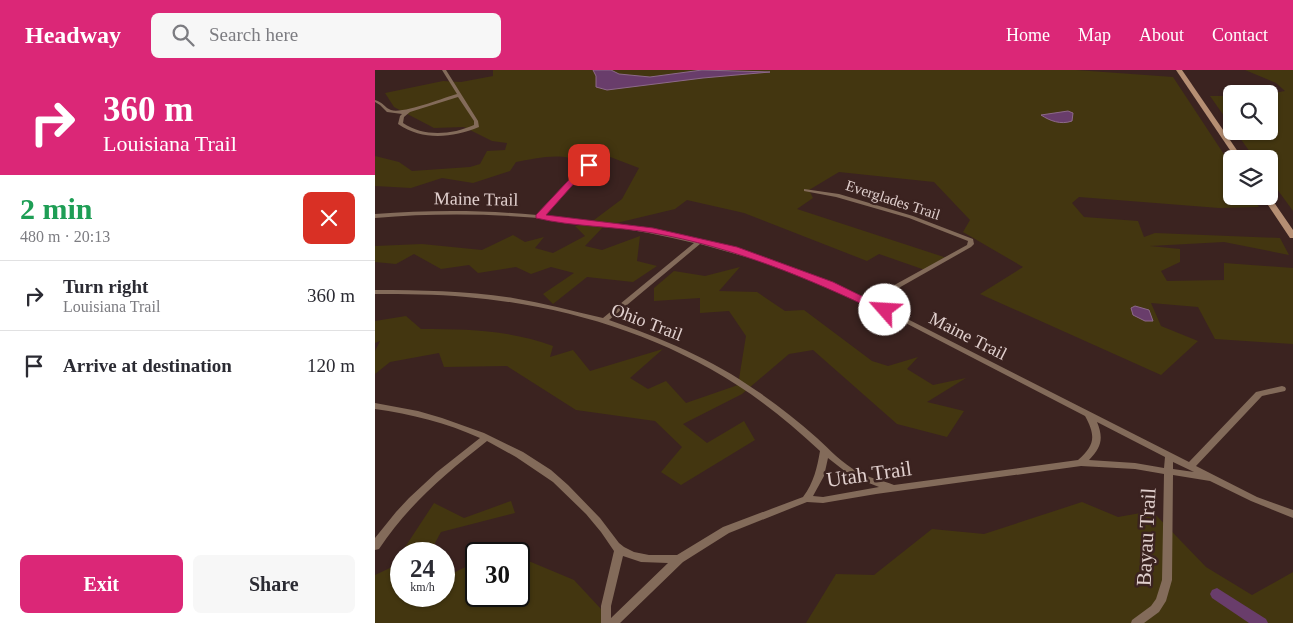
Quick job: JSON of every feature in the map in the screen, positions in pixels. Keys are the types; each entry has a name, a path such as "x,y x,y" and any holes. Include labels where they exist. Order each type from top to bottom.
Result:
{"main road":[{"path":"1179,70 1234,150"},
{"path":"1272,205 1293,236"}],"street":[{"path":"444,70 459,95 477,126 456,132 419,132 406,128 401,123 402,116 407,112 459,95"},
{"path":"375,101 381,103 387,110 407,112"},
{"path":"539,216 584,168 600,160"},
{"name":"Everglades Trail","path":"806,190 837,195 911,217 971,240 969,246 869,302"},
{"name":"Maine Trail","path":"375,216 474,212 539,216 610,224 700,241 769,260 869,302 1214,479 1291,514"},
{"path":"604,320 700,241"},
{"name":"Ohio Trail","path":"375,292 419,292 483,297 534,305 604,320 657,340 729,376 789,418 843,468 862,480 897,489"},
{"path":"1191,466 1259,394 1282,389"},
{"path":"375,406 447,422 486,438 538,466 561,483 582,503 606,531 619,550 644,558 679,558"},
{"path":"1081,463 1094,451 1098,442 1089,414"},
{"path":"375,546 388,526 407,503 436,477 486,438"},
{"path":"806,499 817,486 825,450"},
{"path":"1168,471 1169,456"},
{"name":"Utah Trail","path":"613,623 679,558 727,530 806,499 823,500 1081,463 1135,466 1214,479"},
{"name":"Bayau Trail","path":"1136,623 1155,609 1161,600 1167,580 1168,471"},
{"path":"606,623 606,606 619,550"}],"shaded area":[{"path":"493,70 1076,70 1173,77 1223,153 1223,205 1258,205 1259,207 1219,208 1079,197 1072,203 1084,217 1138,221 1144,237 1155,233 1280,238 1289,255 1224,242 1150,246 1180,249 1180,262 1161,271 1167,281 1224,280 1224,263 1293,268 1293,344 1215,339 1198,307 1151,303 1161,326 1198,341 1161,375 980,294 1023,267 963,232 970,220 934,182 839,172 809,190 813,198 797,209 947,258 925,270 879,254 867,261 744,213 687,200 675,209 604,226 585,246 602,250 640,236 637,261 657,266 633,282 587,277 553,304 543,294 574,273 551,267 531,274 516,267 478,273 469,265 441,269 414,254 396,264 375,262 375,246 422,244 482,250 513,235 525,242 544,237 535,248 553,253 585,236 575,226 590,223 622,199 639,168 605,155 580,163 566,157 540,158 516,162 510,171 473,183 442,178 411,188 375,186 375,156 399,162 412,171 470,167 480,164 487,151 505,150 507,143 492,141 464,127 434,128 394,107 385,93 443,81 461,82 493,76"},
{"path":"593,70 611,70 619,74 650,77 702,70 770,72 607,90 596,87 596,76"},
{"path":"1245,70 1293,70 1293,211 1278,190 1278,150 1249,150 1241,140 1278,140 1278,92 1285,91 1276,83"},
{"path":"1210,96 1223,96 1223,115"},
{"path":"1068,111 1073,113 1072,121 1064,123 1056,122 1041,115"},
{"path":"740,267 719,291 757,292 785,311 804,310 872,361 888,366 918,357 907,369 933,385 966,378 927,402 964,411 947,437 897,424 813,350 789,354 742,394 683,424 707,443 744,421 755,440 681,485 661,472 682,447 655,421 576,410 507,366 444,367 439,353 390,362 375,374 375,351 380,341 375,343 375,321 406,316 421,329 488,332 537,341 553,346 550,357 573,350 590,371 663,349 630,378 648,389 666,381 686,403 738,385 746,336 729,311 700,313 700,298 654,301 654,288 674,271 705,276"},
{"path":"1135,306 1149,310 1153,321 1145,321 1133,315 1131,308"},
{"path":"511,501 515,513 441,532 436,542 408,542 434,503 464,518"},
{"path":"1082,502 1118,517 1152,511 1206,567 1252,595 1293,572 1293,623 806,623 836,574 874,575 932,529 984,534"},
{"path":"530,562 574,580 614,623 375,623 375,575 390,568 390,607 455,607 455,572 465,567 465,607 530,607"}],"waterway":[{"path":"1217,594 1261,623"}],"route":[{"path":"589,165 539,216 653,230 733,249 760,257 829,284 885,310"}]}
